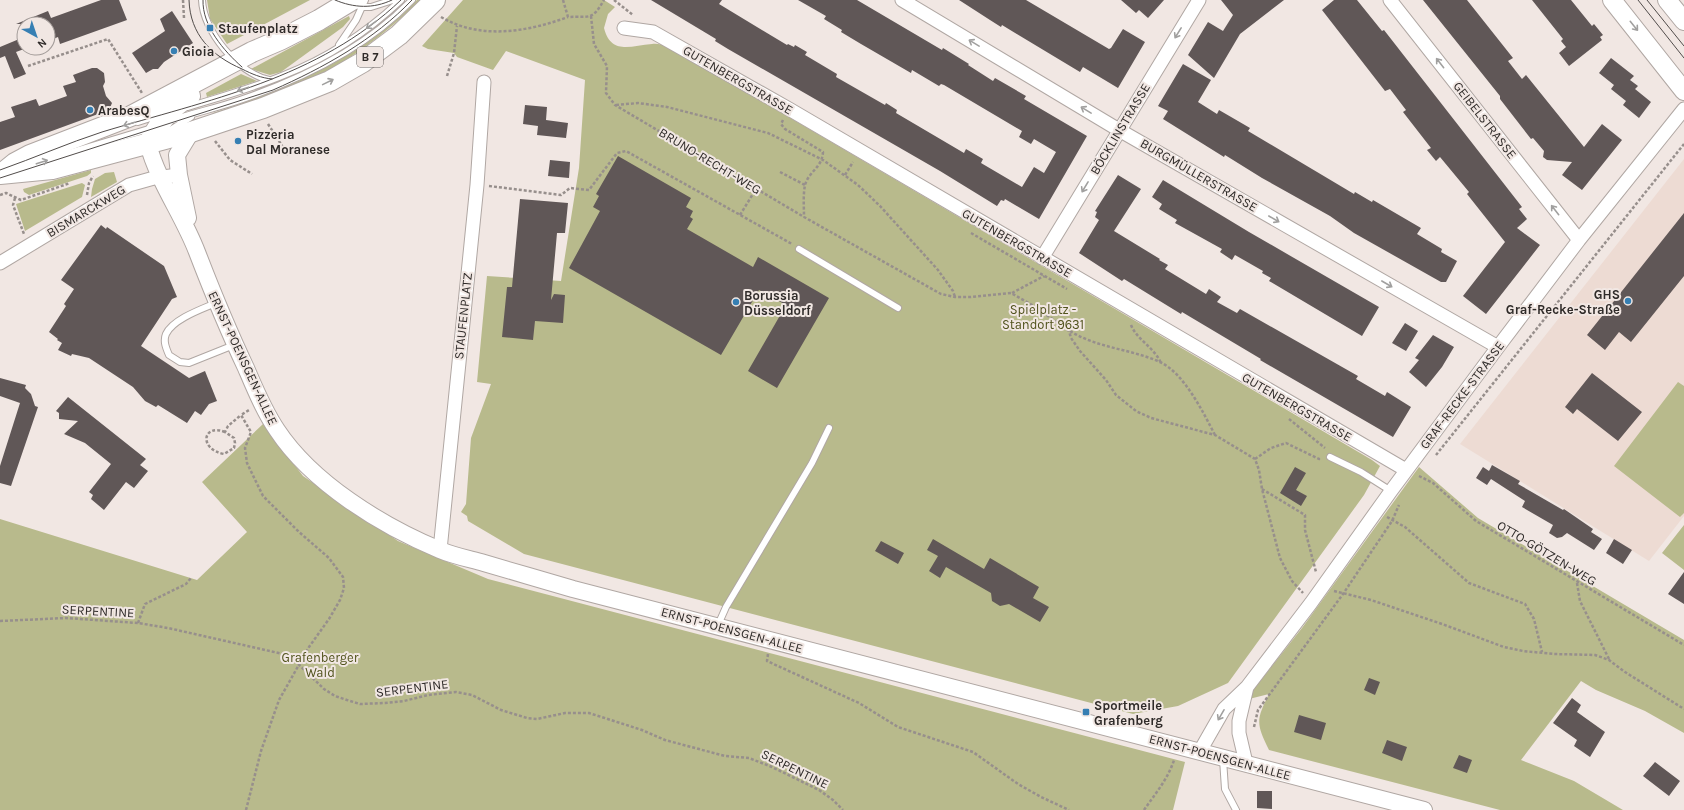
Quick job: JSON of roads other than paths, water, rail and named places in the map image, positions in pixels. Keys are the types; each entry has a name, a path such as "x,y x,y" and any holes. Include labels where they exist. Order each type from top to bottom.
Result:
{"main road":[{"path":"1612,0 1684,91"},
{"path":"2,173 15,163 30,155 105,128 142,104 240,64 349,2"},
{"name":"B 7","path":"2,173 52,170 171,128 250,113 317,87 340,76 363,62 438,8"},
{"path":"1655,53 1668,59 1684,78"},
{"path":"171,128 240,64"}],"street":[{"name":"BURGMÜLLERSTRASSE","path":"902,0 1119,130 1498,347"},
{"name":"BÖCKLINSTRASSE","path":"1042,258 1199,0"},
{"name":"GEIBELSTRASSE","path":"1390,0 1579,240"},
{"name":"GUTENBERGSTRASSE","path":"624,28 653,32 789,109 1406,470"},
{"name":"STAUFENPLATZ","path":"440,550 477,185 484,82"},
{"name":"GRAF-RECKE-STRASSE","path":"1200,752 1224,709 1247,687 1311,603 1406,470 1498,347 1579,240 1684,109"},
{"name":"ERNST-POENSGEN-ALLEE","path":"171,128 193,241"},
{"name":"ERNST-POENSGEN-ALLEE","path":"171,128 152,162 193,241 216,302 262,403 277,430 302,461 325,482 360,507 389,524 440,550 573,589 1424,810"},
{"name":"BISMARCKWEG","path":"0,263 129,186 179,175"},
{"name":"GRAF-RECKE-STRASSE","path":"1246,763 1239,733 1239,721 1247,687"}],"lane":[{"path":"202,0 205,18 215,37 252,75 270,80 295,78"},
{"path":"311,70 334,50 351,29 349,2 371,7 393,0"},
{"path":"2,173 25,161 101,133 171,128 270,80 300,68 334,50 371,25 401,0"},
{"path":"171,128 206,111 269,89 311,70 358,44 386,24 412,0"},
{"path":"799,248 898,308"},
{"path":"216,302 178,321 166,333 165,344 169,355 180,362 190,363 235,345"},
{"path":"717,626 726,607 812,463 829,428"},
{"path":"1330,457 1361,472 1391,491"},
{"path":"1223,758 1225,789 1236,810"}],"tram line":[{"path":"189,0 193,24 198,34 212,51 231,64 260,77 272,79"},
{"path":"203,0 206,19 215,37 221,46 242,67"},
{"path":"335,0 356,6 378,5 392,0"},
{"path":"0,170 89,136 221,97 260,84 298,68 334,49 369,27 401,0"},
{"path":"0,178 273,90 347,52 381,28 412,0"},
{"path":"1638,0 1684,58"},
{"path":"1647,0 1684,46"}],"place":[{"name":"Staufenplatz","path":"210,28"},
{"name":"Gioia","path":"174,51"},
{"name":"ArabesQ","path":"90,110"},
{"name":"Pizzeria Dal Moranese","path":"238,141"},
{"name":"GHS Graf-Recke-Straße","path":"1628,301"},
{"name":"Borussia Düsseldorf","path":"736,302"},
{"name":"Sportmeile Grafenberg","path":"1086,712"}],"park label":[{"name":"Spielplatz - Standort 9631","path":"1043,316"},
{"name":"Grafenberger Wald","path":"320,664"}]}
